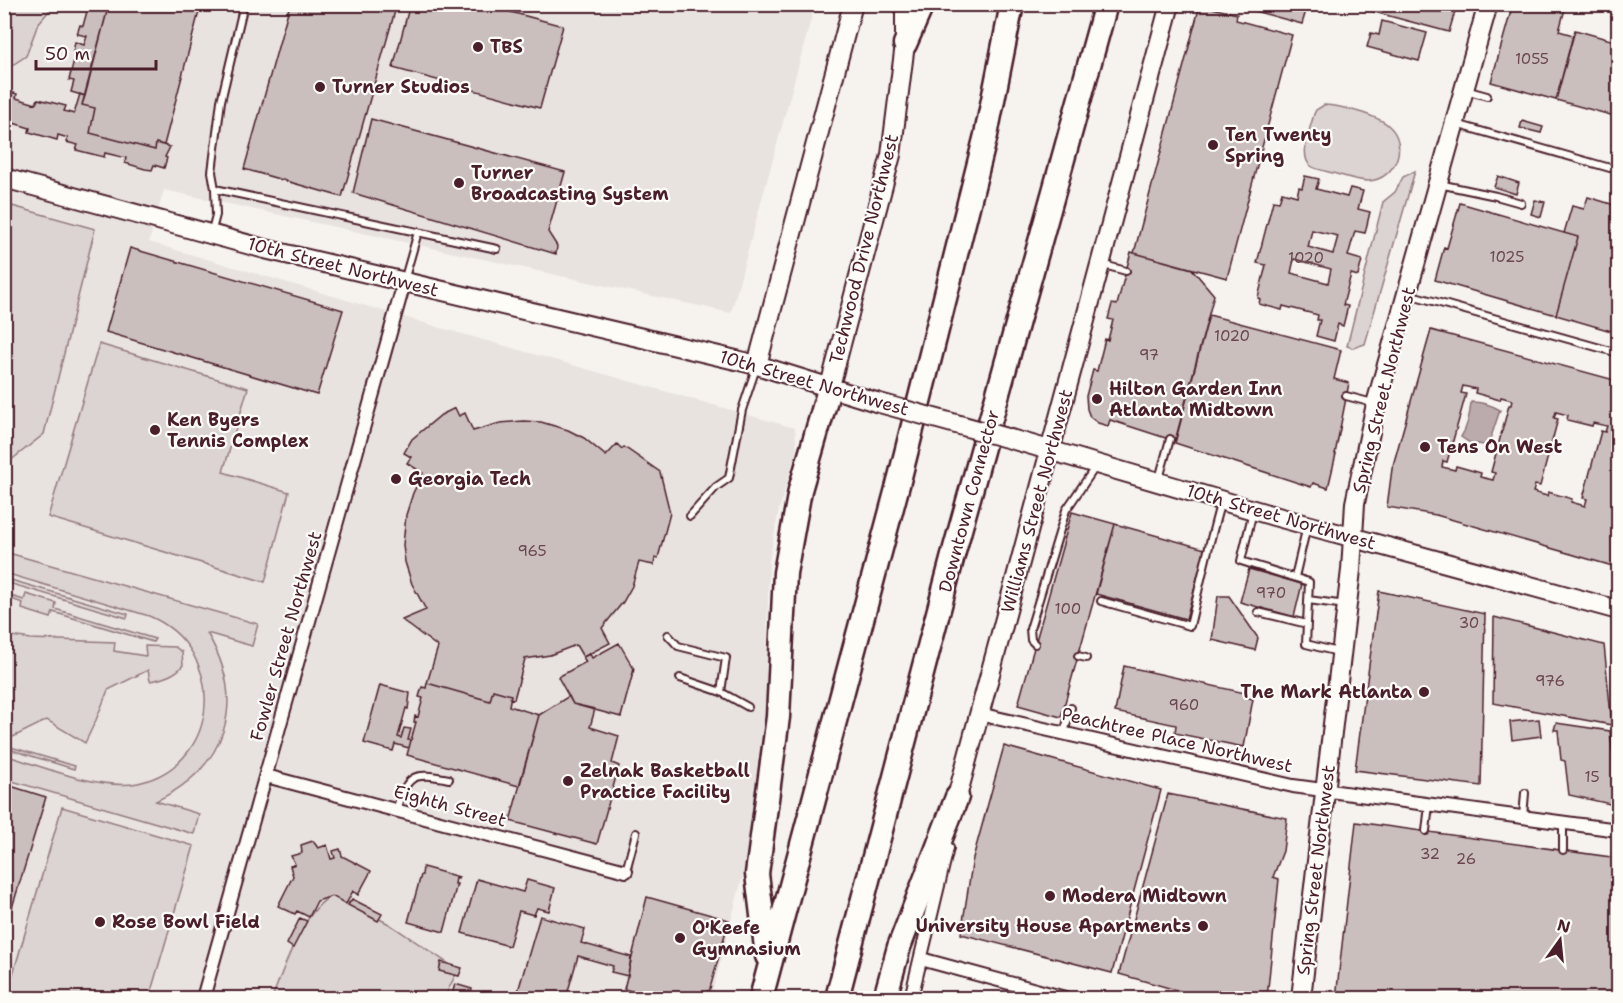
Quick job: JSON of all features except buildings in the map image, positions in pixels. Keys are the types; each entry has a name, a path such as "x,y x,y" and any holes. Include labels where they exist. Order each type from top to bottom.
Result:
{"highway":[{"path":"905,44 919,12 920,4"},
{"path":"761,999 899,481 986,135 1012,4"},
{"name":"Downtown Connector","path":"837,999 955,548 1106,4"},
{"path":"769,968 757,874 778,717 785,573 800,490 830,386"},
{"path":"885,999 899,947 957,797"}],"main road":[{"path":"757,365 853,4"},
{"name":"Techwood Drive Northwest","path":"830,386 891,155 905,44 905,4"},
{"name":"Williams Street Northwest","path":"957,797 1170,4"},
{"name":"Spring Street Northwest","path":"1301,999 1347,605 1356,504 1376,404 1487,8"},
{"name":"10th Street Northwest","path":"4,178 404,283 610,329 757,365 876,402 1221,501 1618,610"}],"street":[{"name":"Fowler Street Northwest","path":"203,999 404,283"},
{"name":"Peachtree Place Northwest","path":"979,714 1293,786 1618,830"},
{"name":"Eighth Street","path":"266,776 626,871"},
{"name":"Williams Street Northwest","path":"910,999 941,876 957,797"},
{"path":"921,959 1065,999"}],"lane":[{"path":"211,234 216,215 212,172 221,101 244,4"},
{"path":"1463,4 1487,8"},
{"path":"1465,90 1487,96"},
{"path":"1455,124 1610,168"},
{"path":"1438,184 1521,203"},
{"path":"215,189 497,249"},
{"path":"404,283 418,232"},
{"path":"1100,264 1126,271"},
{"path":"1408,293 1618,353"},
{"path":"690,516 716,487 729,478 742,410 757,365"},
{"path":"1346,396 1376,404"},
{"path":"1158,482 1170,439"},
{"path":"1035,644 1031,640 1030,629 1066,510 1097,464"},
{"path":"1101,601 1190,626 1221,501"},
{"path":"1253,510 1241,561 1309,582 1306,644 1341,652"},
{"path":"1295,578 1307,525"},
{"path":"1308,600 1347,605"},
{"path":"1258,612 1307,624"},
{"path":"668,635 678,646 726,658 721,692"},
{"path":"1078,656 1086,658"},
{"path":"680,678 721,692 748,707"},
{"path":"1064,733 1071,708"},
{"path":"396,810 410,779 428,775 449,779"},
{"path":"1523,817 1525,792"},
{"path":"1426,831 1429,804"},
{"path":"1563,822 1563,850"},
{"path":"626,871 636,833"}],"shaded area":[{"path":"4,5 54,5 38,24 26,56 8,68 5,67"},
{"name":"Georgia Tech","path":"5,5 815,5 731,313 164,190 149,242 795,428 797,449 779,510 769,562 765,728 756,825 711,998 5,998"},
{"path":"1324,105 1377,118 1389,126 1395,133 1399,151 1397,160 1386,174 1378,179 1364,181 1316,168 1307,162 1306,141 1314,114"},
{"path":"1415,171 1365,344 1353,348 1347,346 1383,202 1395,192 1403,177"},
{"path":"5,204 95,229 44,434 5,465"},
{"name":"Ken Byers Tennis Complex","path":"99,344 248,388 223,472 289,492 265,582 48,517"},
{"path":"1471,402 1479,402 1500,410 1492,434 1491,446 1470,443 1461,437 1468,420"},
{"path":"5,552 258,624 252,646 207,633 219,659 226,684 228,708 224,730 214,751 200,770 180,787 156,801 199,814 194,834 5,779 5,755 89,781 123,785 138,783 166,772 187,754 200,731 205,705 203,678 193,653 175,632 149,616 5,573"},
{"path":"4,578 128,614 127,618 5,582"},
{"path":"4,594 24,600 26,594 56,603 55,609 155,639 153,642 53,612 51,618 22,609 23,603 5,597"},
{"path":"5,635 31,639 115,642 114,651 146,656 145,646 175,647 182,652 183,665 173,674 150,681 148,670 108,690 85,743 47,720 5,741"},
{"path":"4,745 75,766 74,769 5,748"},
{"name":"Rose Bowl Field","path":"62,807 194,846 149,998 6,998"},
{"path":"333,895 389,924 458,970 444,998 272,998 304,926 322,902"}],"place":[{"name":"TBS","path":"478,47"},
{"name":"Turner Studios","path":"320,87"},
{"name":"Ten Twenty Spring","path":"1213,145"},
{"name":"Turner Broadcasting System","path":"459,183"},
{"name":"Hilton Garden Inn Atlanta Midtown","path":"1097,399"},
{"name":"Ken Byers Tennis Complex","path":"155,430"},
{"name":"Tens On West","path":"1425,447"},
{"name":"Georgia Tech","path":"396,479"},
{"name":"The Mark Atlanta","path":"1424,692"},
{"name":"Zelnak Basketball Practice Facility","path":"568,781"},
{"name":"Modera Midtown","path":"1050,896"},
{"name":"Rose Bowl Field","path":"100,922"},
{"name":"University House Apartments","path":"1203,926"},
{"name":"O'Keefe Gymnasium","path":"680,938"}]}
